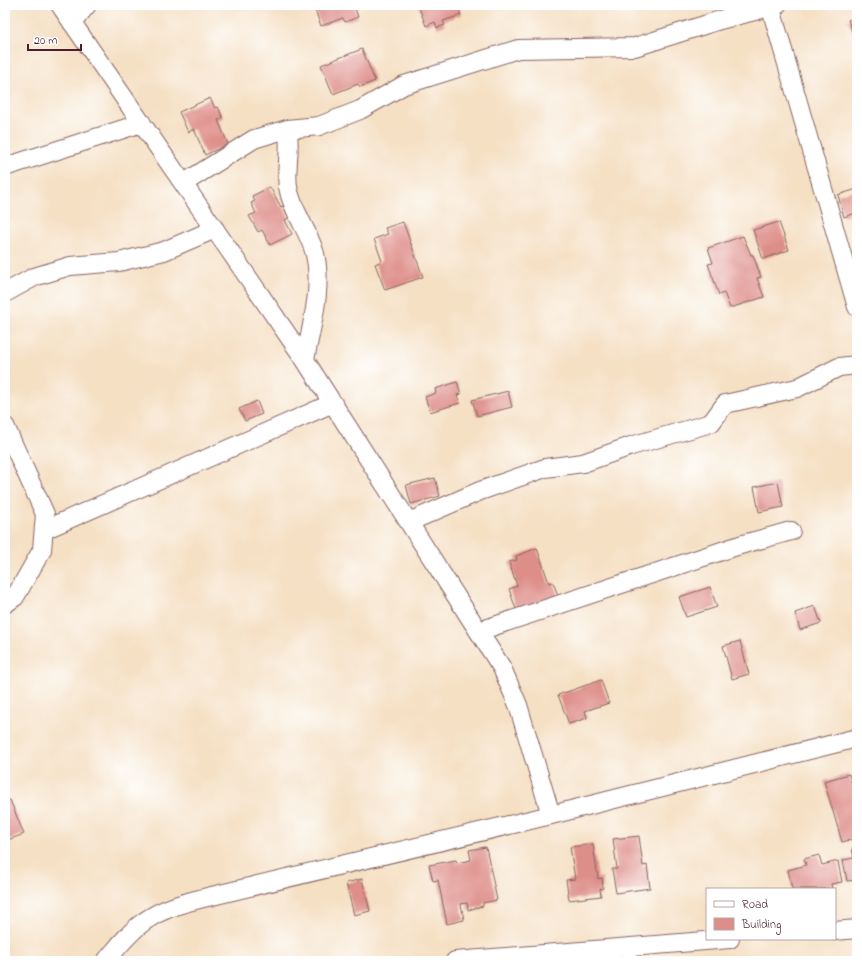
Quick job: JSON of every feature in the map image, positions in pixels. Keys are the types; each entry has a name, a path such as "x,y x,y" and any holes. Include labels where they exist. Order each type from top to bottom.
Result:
{"street":[{"path":"60,5 305,360 502,668 518,705 551,815"},
{"path":"72,23 87,5"},
{"path":"184,183 254,139 288,129 319,126 360,110 404,85 518,49 635,47 720,20 772,6 857,307"},
{"path":"5,167 142,123"},
{"path":"288,129 290,140 288,186 293,207 314,253 317,271 317,292 305,360"},
{"path":"5,293 34,277 70,266 119,262 164,251 215,229"},
{"path":"409,522 480,492 545,468 583,463 631,446 711,423 725,404 797,388 839,367 857,365"},
{"path":"44,530 333,403"},
{"path":"5,426 12,456 45,514 42,550 15,597 5,604"},
{"path":"479,631 740,545 791,531"},
{"path":"106,961 136,928 146,920 176,906 216,895 551,815 857,738"},
{"path":"836,931 857,930"},
{"path":"455,961 718,940"}],"building":[{"path":"313,5 354,5 358,17 345,22 343,18 321,26"},
{"path":"418,5 458,5 461,15 443,21 445,25 437,28 435,22 426,26"},
{"path":"857,17 857,44 848,20"},
{"path":"362,49 375,81 360,87 358,84 333,94 321,65"},
{"path":"210,98 215,108 218,107 223,118 218,120 228,144 205,155 194,129 188,132 179,112"},
{"path":"270,187 289,218 285,220 292,234 270,245 262,230 258,232 249,216 256,213 251,203 255,201 252,196"},
{"path":"857,189 857,205 854,206 856,213 844,217 838,195"},
{"path":"403,222 423,277 385,290 375,264 382,261 374,239 388,234 385,228"},
{"path":"779,222 789,250 763,259 753,230"},
{"path":"743,236 751,255 753,255 761,277 757,278 764,297 730,308 724,293 719,295 708,264 713,263 708,248"},
{"path":"457,382 461,394 457,395 460,403 430,412 425,397 436,393 435,389"},
{"path":"508,391 512,407 477,416 472,400"},
{"path":"257,401 262,414 245,421 239,409"},
{"path":"435,478 440,496 411,504 406,485"},
{"path":"778,482 783,507 759,512 754,487"},
{"path":"537,548 549,583 553,582 560,601 518,615 509,589 517,586 509,562 517,560 516,556"},
{"path":"710,587 717,607 686,617 679,597"},
{"path":"815,606 821,623 800,630 795,613"},
{"path":"740,641 749,674 732,679 723,646"},
{"path":"601,680 609,703 585,711 587,718 569,724 558,695"},
{"path":"849,774 854,792 857,791 857,838 842,842 824,781"},
{"path":"10,800 24,834 5,841 5,802"},
{"path":"639,836 643,866 647,865 650,888 616,893 612,869 617,869 613,839"},
{"path":"593,844 598,879 602,878 603,888 600,889 601,896 569,900 566,880 575,879 570,847"},
{"path":"486,847 497,900 483,903 483,906 468,910 467,903 461,904 464,920 447,924 438,880 433,881 429,865 456,860 457,863 471,860 469,850"},
{"path":"857,847 857,880 847,881 843,860 854,858 852,848"},
{"path":"819,855 822,865 838,861 842,882 831,884 832,888 792,888 788,870 806,865 804,859"},
{"path":"362,879 370,911 354,915 346,883"}]}
